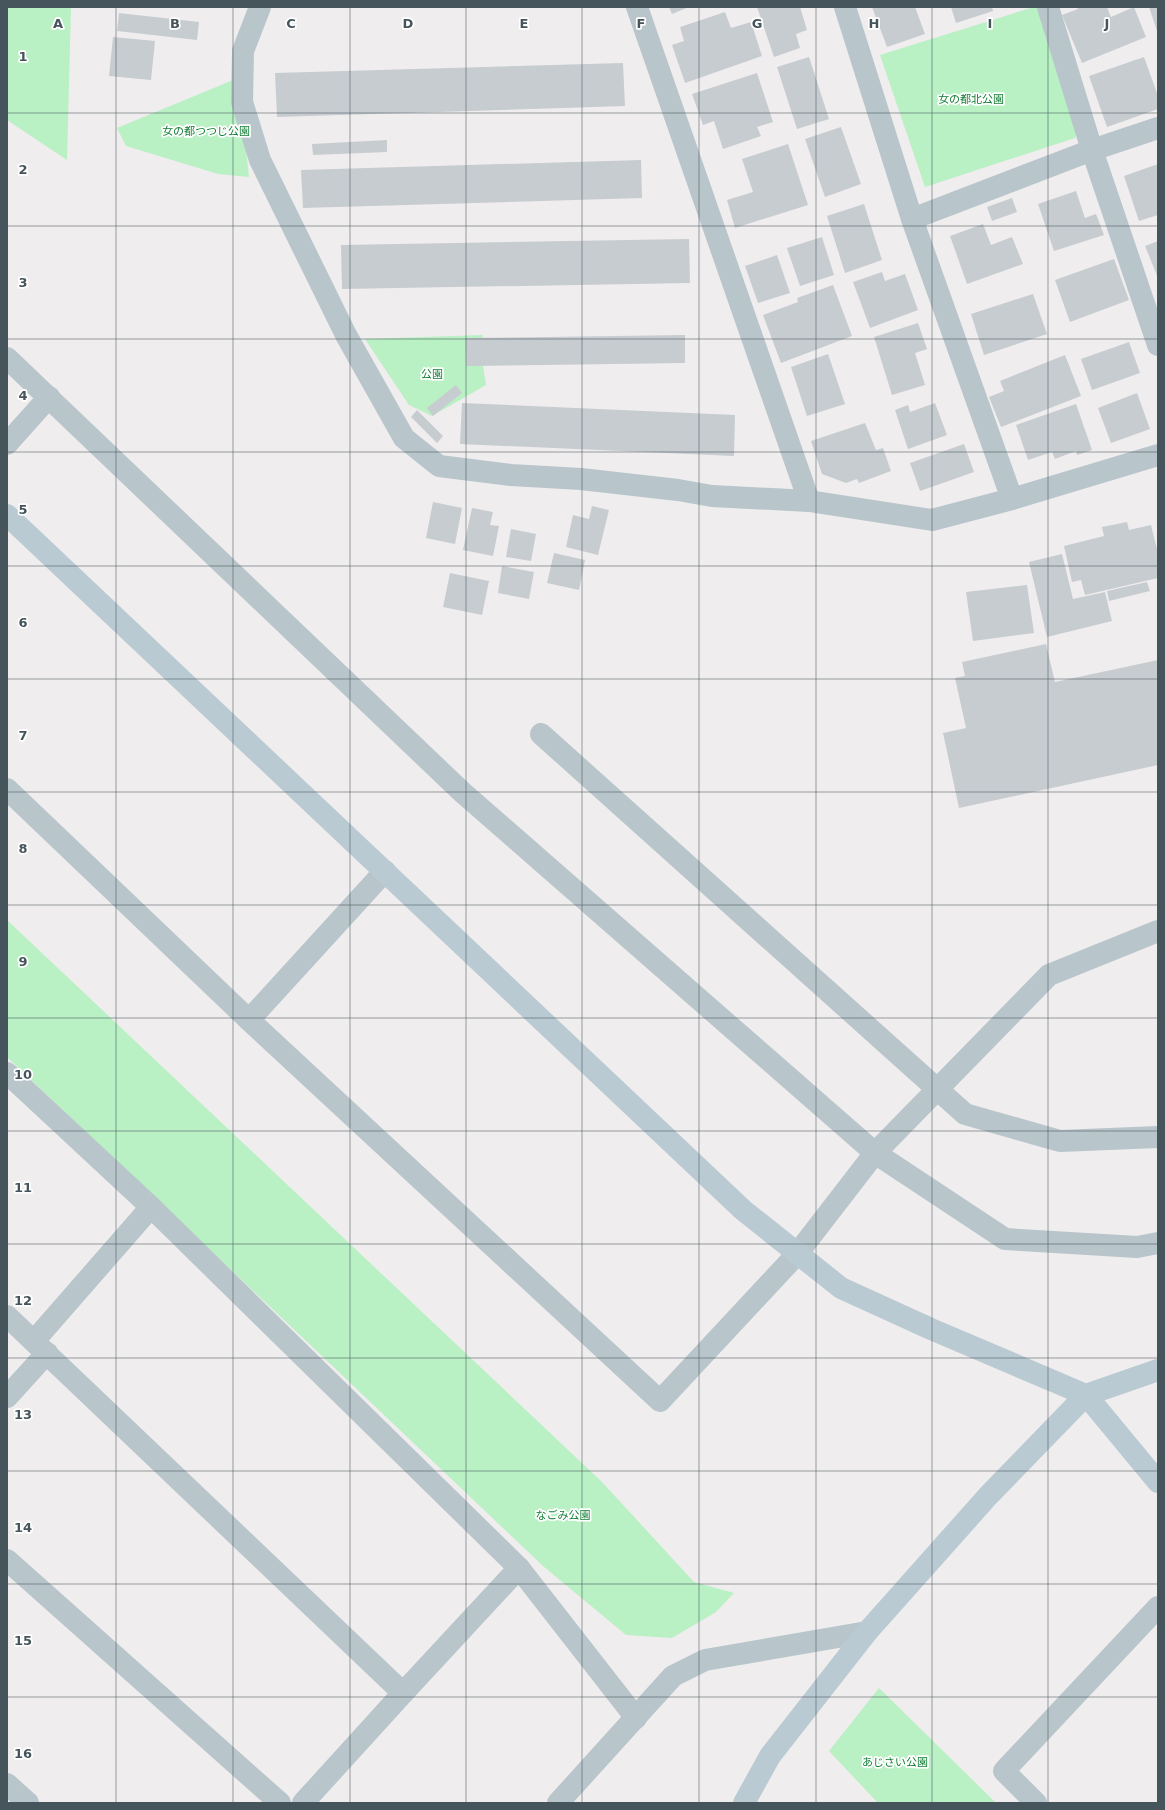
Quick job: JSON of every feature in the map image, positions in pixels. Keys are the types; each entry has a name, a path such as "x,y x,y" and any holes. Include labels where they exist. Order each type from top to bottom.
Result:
{"street":[{"path":"260,7 243,51 242,102 260,160 346,335 404,438 439,466 511,475 611,482 678,490 712,496 809,501 932,520 1012,499 1158,455"},
{"path":"637,7 809,501"},
{"path":"845,7 912,219 1012,499"},
{"path":"1048,7 1092,150 1158,345"},
{"path":"912,219 1092,150 1158,128"},
{"path":"7,358 462,792 875,1153 1006,1239 1137,1247 1158,1242"},
{"path":"7,444 49,397"},
{"path":"7,514 743,1210 841,1288 931,1329 1086,1395 1158,1482"},
{"path":"541,734 965,1114 1060,1141 1158,1137"},
{"path":"7,789 249,1020 660,1401 797,1254 875,1153 1049,975 1158,931"},
{"path":"249,1020 385,871"},
{"path":"7,1073 151,1207 519,1568 636,1718"},
{"path":"7,1397 41,1347 151,1207"},
{"path":"7,1316 403,1692"},
{"path":"744,1803 770,1756 867,1632 988,1496 1086,1395 1158,1370"},
{"path":"7,1560 280,1803"},
{"path":"303,1803 403,1692 519,1568"},
{"path":"1036,1803 1004,1771 1158,1607"},
{"path":"558,1803 673,1676 705,1660 867,1632"},
{"path":"7,1784 28,1803"}],"green space":[{"path":"7,7 71,7 67,160 7,120"},
{"name":"女の都北公園","path":"1034,7 1045,7 1081,117 1075,138 925,187 880,55"},
{"name":"女の都つつじ公園","path":"238,78 249,177 218,174 126,146 117,128"},
{"name":"公園","path":"483,335 480,347 486,385 432,416 409,405 365,339"},
{"name":"なごみ公園","path":"7,920 602,1482 694,1582 734,1593 716,1612 672,1638 626,1635 543,1566 7,1057"},
{"name":"あじさい公園","path":"879,1688 996,1803 878,1803 829,1751"}],"building":[{"path":"669,7 689,7 672,14"},
{"path":"757,7 800,7 807,30 796,34 800,48 774,57"},
{"path":"872,7 915,7 925,34 887,47"},
{"path":"951,7 992,7 993,11 956,23"},
{"path":"1077,7 1107,7 1111,17 1134,7 1146,37 1082,63 1062,15 1078,9"},
{"path":"1149,7 1158,7 1158,34"},
{"path":"725,12 731,28 751,22 762,56 685,83 672,45 684,41 680,27"},
{"path":"119,13 199,22 197,40 117,31"},
{"path":"113,37 155,41 151,80 109,76"},
{"path":"809,57 829,119 797,129 777,67"},
{"path":"1144,57 1158,96 1158,109 1107,127 1089,76"},
{"path":"623,63 625,106 277,117 275,73"},
{"path":"757,73 773,122 757,127 761,136 723,149 714,121 703,125 692,94"},
{"path":"841,127 861,184 825,197 805,139"},
{"path":"387,140 387,152 313,155 312,144"},
{"path":"788,144 808,205 735,228 727,200 753,192 742,159"},
{"path":"641,160 642,198 303,208 301,170"},
{"path":"1158,164 1158,215 1139,221 1124,176"},
{"path":"1076,191 1085,218 1096,214 1104,235 1054,251 1038,204"},
{"path":"1012,198 1017,212 992,221 987,207"},
{"path":"864,204 882,260 845,273 827,216"},
{"path":"983,224 991,245 1012,237 1023,264 967,284 950,236"},
{"path":"822,237 834,275 800,286 787,248"},
{"path":"689,239 690,283 342,289 341,245"},
{"path":"1158,241 1158,278 1145,246"},
{"path":"777,255 790,293 758,303 745,266"},
{"path":"1114,259 1129,300 1070,322 1055,280"},
{"path":"882,272 885,281 905,274 918,310 870,328 853,282"},
{"path":"833,285 852,336 781,363 763,315 798,302 797,298"},
{"path":"1033,294 1047,334 984,355 971,314"},
{"path":"918,323 927,349 915,353 925,385 892,395 874,337"},
{"path":"685,335 685,363 466,366 465,338"},
{"path":"1129,342 1140,373 1092,390 1081,359"},
{"path":"828,354 845,404 807,416 791,367"},
{"path":"1065,355 1081,396 1001,427 989,397 1004,391 1000,381"},
{"path":"456,385 462,393 433,416 427,408"},
{"path":"1137,393 1150,429 1111,443 1098,408"},
{"path":"462,403 735,415 734,456 460,444"},
{"path":"935,403 947,435 908,449 895,410 908,405 910,412"},
{"path":"1076,404 1092,450 1077,455 1076,451 1055,459 1052,452 1028,460 1016,425"},
{"path":"417,410 443,436 437,443 411,417"},
{"path":"865,423 876,450 883,448 891,471 859,483 857,479 846,483 822,474 811,441"},
{"path":"964,444 974,472 920,491 910,463"},
{"path":"433,502 462,508 455,544 426,538"},
{"path":"592,506 609,510 598,555 566,547 573,515 589,519"},
{"path":"472,508 493,512 490,525 499,526 493,556 463,550"},
{"path":"1127,522 1129,530 1151,525 1158,553 1158,578 1085,595 1081,580 1072,582 1064,546 1104,536 1102,527"},
{"path":"511,529 536,534 531,561 506,557"},
{"path":"554,553 585,560 579,590 547,583"},
{"path":"1062,554 1073,599 1105,592 1112,621 1047,637 1029,562"},
{"path":"502,566 534,572 529,599 498,593"},
{"path":"450,573 489,581 482,615 443,607"},
{"path":"1147,582 1150,591 1109,601 1107,591"},
{"path":"1027,585 1034,633 973,641 966,592"},
{"path":"1046,644 1055,682 1158,660 1158,765 959,808 943,733 966,728 955,678 965,676 962,662"}]}
